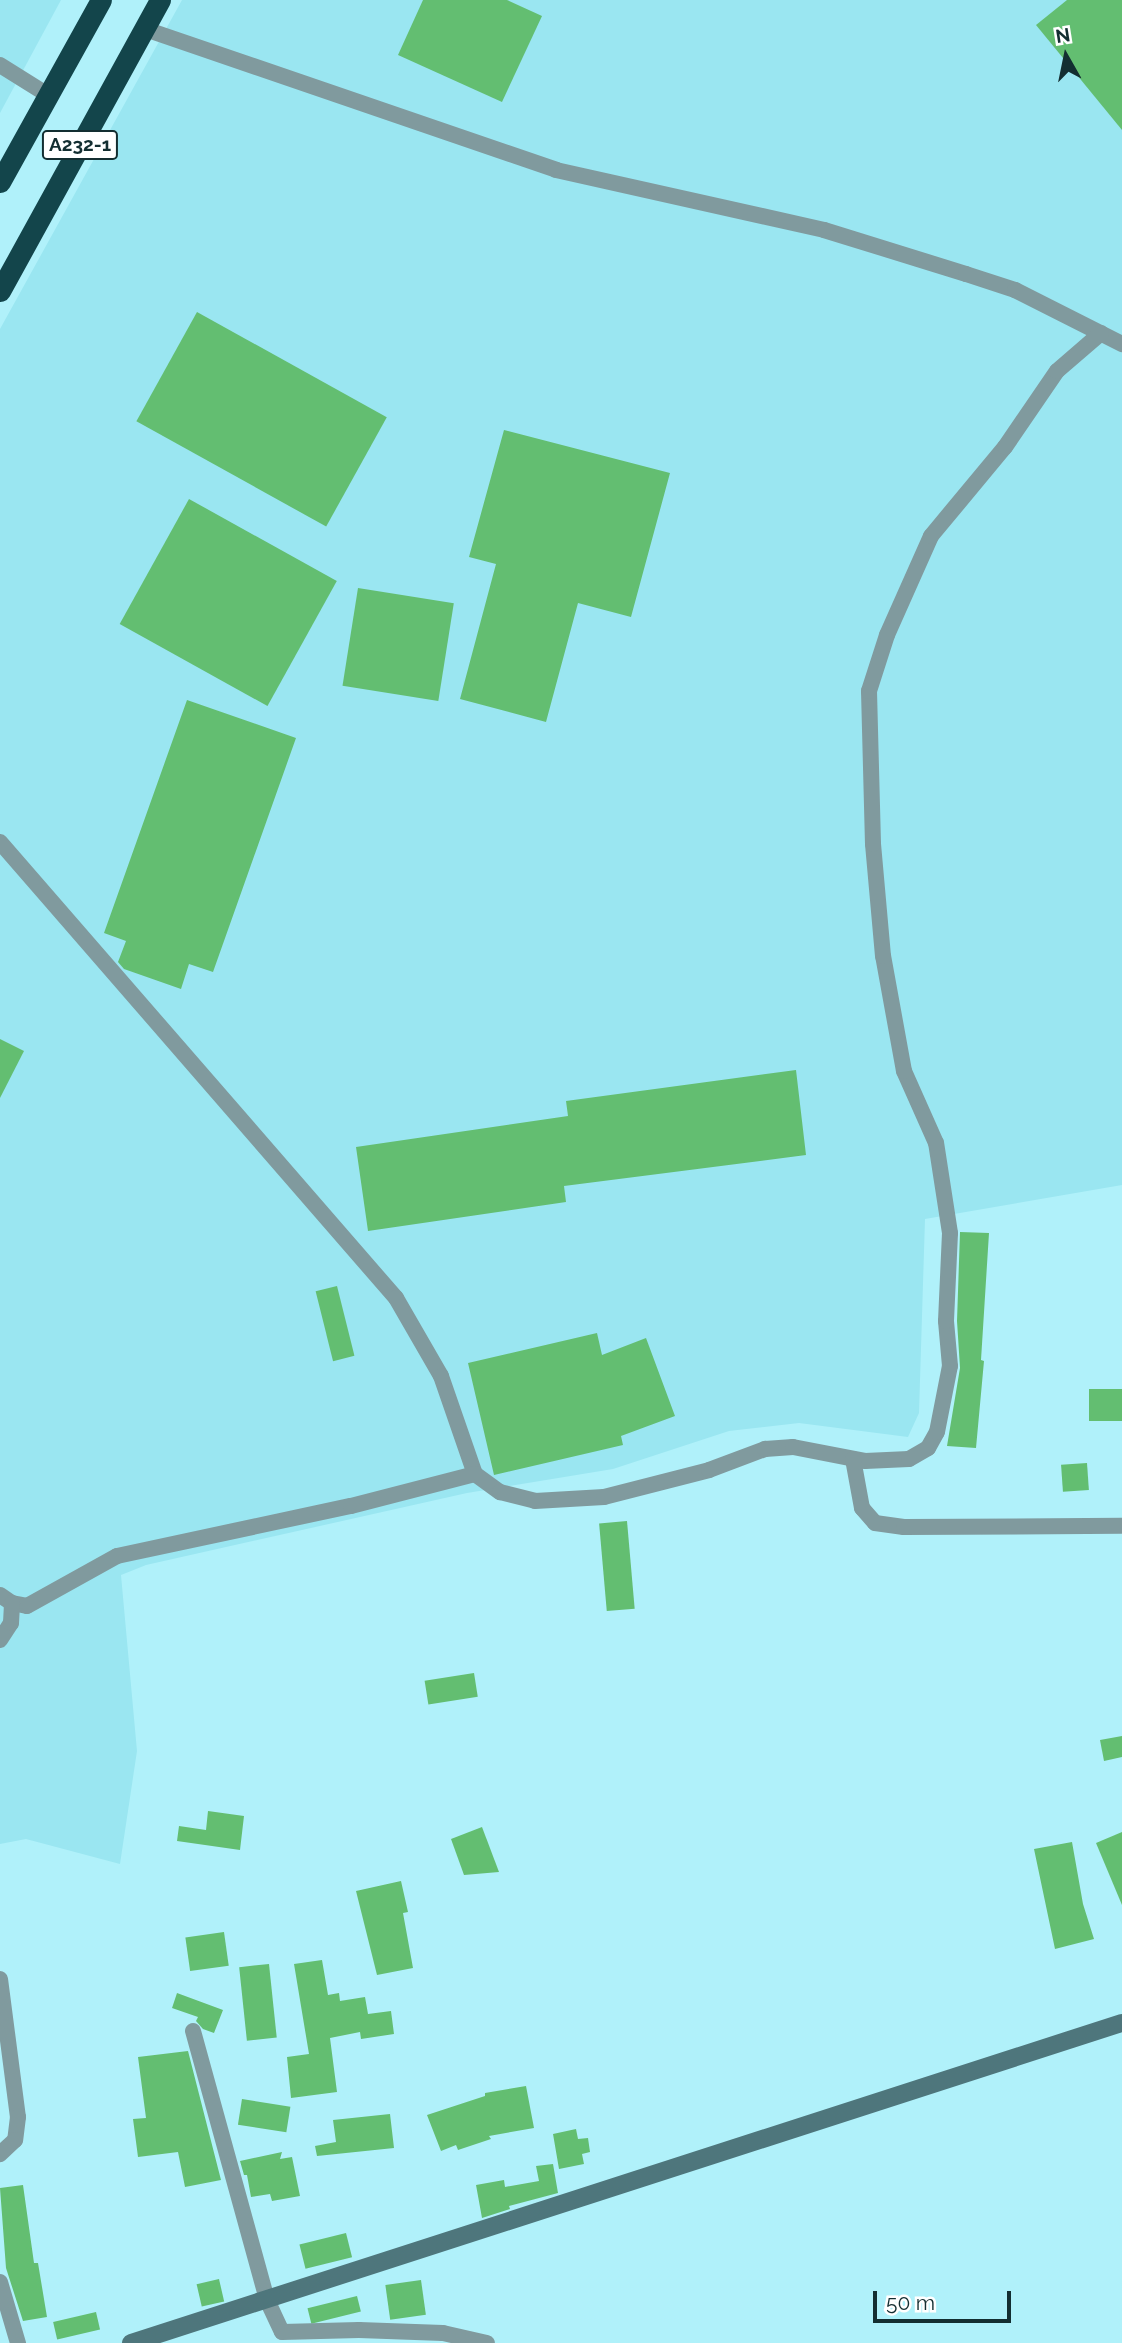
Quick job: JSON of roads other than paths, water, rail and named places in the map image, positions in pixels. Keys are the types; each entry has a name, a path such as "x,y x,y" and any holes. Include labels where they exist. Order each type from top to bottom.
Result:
{"highway":[{"name":"A232-1","path":"0,182 101,0"},
{"name":"A232-1","path":"0,290 160,0"}],"street":[{"path":"145,29 556,170 824,230 966,274 1015,290 1122,344"},
{"path":"0,65 48,95"},
{"path":"0,842 396,1298 441,1376 475,1474 500,1492 535,1501 604,1497 709,1470 765,1450 793,1447 853,1459 909,1459 928,1448 937,1432 950,1366 946,1321 950,1233 936,1143 904,1072 883,956 873,844 869,691 887,635 931,536 1005,447 1057,370 1101,333"},
{"path":"853,1459 862,1508 875,1522 904,1527 1122,1527"},
{"path":"6,1599 27,1606 117,1556 351,1506 475,1474"},
{"path":"0,1640 11,1623 6,1599"},
{"path":"0,1979 18,2117 15,2140 0,2154"},
{"path":"131,2343 1122,2023"},
{"path":"193,2031 267,2300 282,2332 359,2330 443,2333 487,2343"},
{"path":"0,2282 18,2343"}]}
